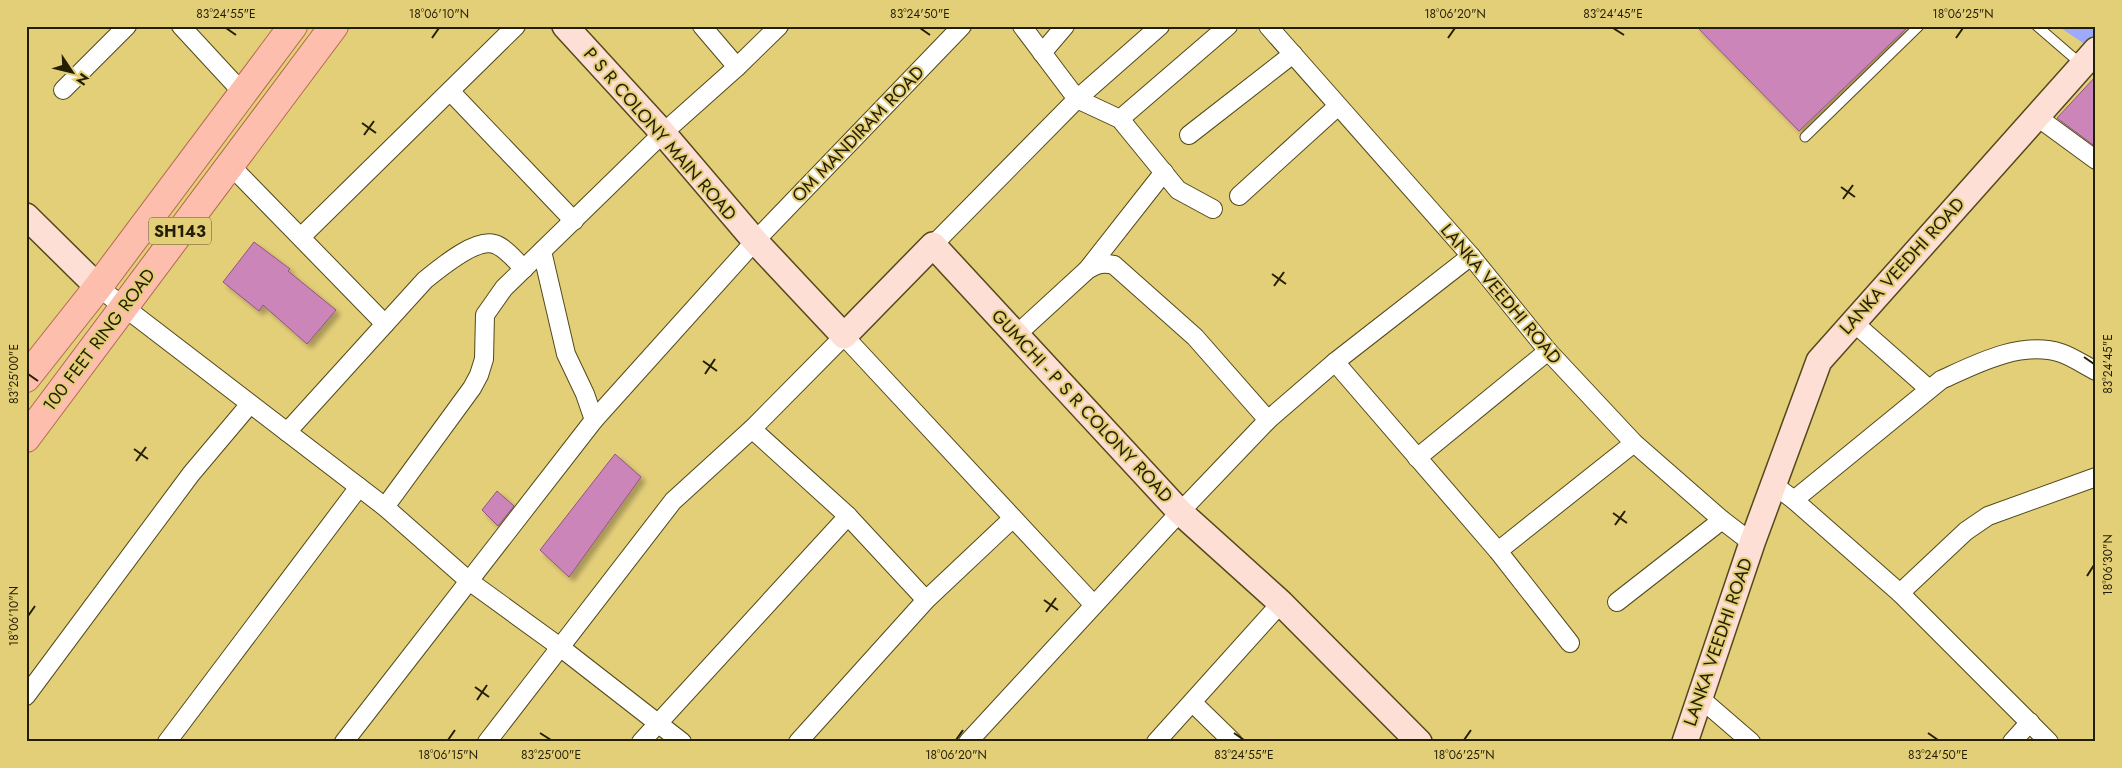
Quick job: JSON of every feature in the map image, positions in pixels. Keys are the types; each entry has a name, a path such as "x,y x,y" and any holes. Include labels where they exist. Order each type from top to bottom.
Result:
{"main road":[{"name":"100 FEET RING ROAD","path":"26,438 334,26"},
{"name":"100 FEET RING ROAD","path":"26,378 98,288 242,92 284,30"}],"street":[{"path":"63,90 127,26"},
{"path":"181,26 242,92"},
{"path":"301,237 516,26"},
{"name":"P S R COLONY MAIN ROAD","path":"565,26 663,133 755,241"},
{"path":"702,26 738,67"},
{"path":"385,507 472,388 484,359 485,315 504,288 663,133 738,67 779,26"},
{"name":"OM MANDIRAM ROAD","path":"344,742 594,420 755,241 962,26"},
{"path":"1022,26 1077,99 1120,119 1178,190 1213,209"},
{"path":"1042,53 1065,26"},
{"path":"486,742 672,501 752,429 1077,99 1160,26"},
{"path":"1120,119 1228,26"},
{"name":"LANKA VEEDHI ROAD","path":"1268,26 1471,256 1548,351 1634,443 1722,520 1752,543"},
{"path":"1189,135 1293,54"},
{"name":"LANKA VEEDHI ROAD","path":"1685,742 1752,543 1784,493 1818,361 2089,57"},
{"path":"450,91 574,221"},
{"path":"1240,196 1338,106"},
{"path":"2036,116 2096,160"},
{"path":"230,164 386,324"},
{"path":"1016,335 1087,270 1164,172"},
{"path":"26,216 98,288 385,507 469,581 560,647 682,742"},
{"path":"755,241 1094,605"},
{"path":"286,432 425,280 445,264 476,246 488,243 495,244 524,269"},
{"name":"GUMCHI - P S R COLONY ROAD","path":"933,245 1180,512 1281,604 1419,742"},
{"path":"542,251 566,354 585,394 594,420"},
{"path":"968,742 1180,512 1268,420 1335,362 1471,256"},
{"path":"1087,270 1097,264 1106,263 1120,269 1196,337 1268,420"},
{"path":"1853,322 1929,389"},
{"path":"2049,742 1900,593 1784,493 1941,380 1969,367 2020,351 2042,349 2062,353 2096,371"},
{"path":"1417,458 1548,351"},
{"path":"1335,362 1498,551 1570,642"},
{"path":"26,696 191,474 250,404"},
{"path":"752,429 848,516 926,600"},
{"path":"1498,551 1634,443"},
{"path":"1900,593 1966,531 1988,516 2096,477"},
{"path":"167,742 359,487"},
{"path":"641,742 848,516"},
{"path":"798,742 926,600 1013,518"},
{"path":"1617,602 1722,520"},
{"path":"1156,742 1281,604"},
{"path":"1700,698 1751,742"},
{"path":"1193,703 1233,742"},
{"path":"2012,742 2030,722"}],"lane":[{"path":"1804,137 1919,26"},
{"path":"2037,26 2089,57"}],"shaded area":[{"path":"2058,26 2096,26 2096,34 2086,45"}],"building":[{"path":"1696,26 1909,26 1799,131"},
{"path":"2096,76 2096,147 2057,118"},
{"path":"254,242 290,269 288,271 336,310 307,344 263,305 259,311 223,282"},
{"path":"615,454 641,477 569,577 540,550"},
{"path":"497,491 514,506 498,526 482,510"}]}
